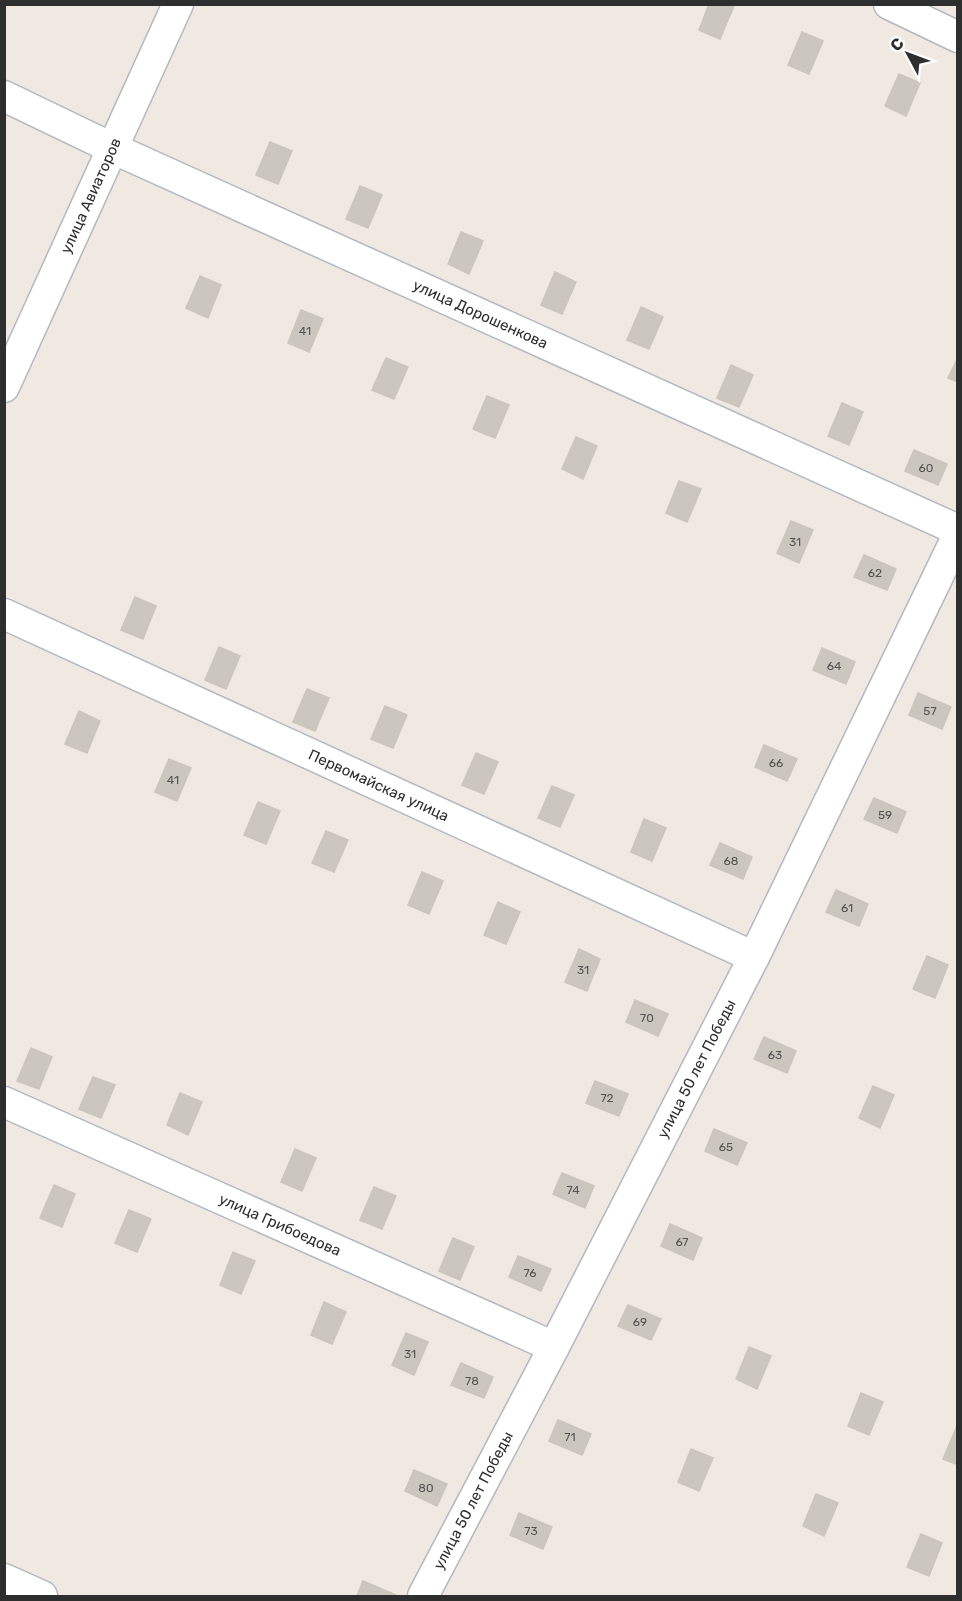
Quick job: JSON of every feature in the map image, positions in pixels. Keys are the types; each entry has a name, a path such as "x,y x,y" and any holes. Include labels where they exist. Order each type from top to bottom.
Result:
{"street":[{"name":"улица Авиаторов","path":"4,387 178,4"},
{"path":"889,4 957,37"},
{"name":"улица Дорошенкова","path":"4,96 957,530"},
{"name":"улица 50 лет Победы","path":"423,1596 754,957 957,535"},
{"name":"Первомайская улица","path":"4,614 754,957"},
{"name":"улица Грибоедова","path":"4,1102 554,1347"},
{"path":"4,1579 42,1596"}],"building":[{"path":"709,4 734,6 720,39 699,30"},
{"path":"802,32 823,41 809,74 788,65"},
{"path":"899,74 920,83 906,116 885,106"},
{"path":"270,142 292,151 278,184 256,175"},
{"path":"360,186 382,195 368,228 346,219"},
{"path":"461,232 483,241 469,274 448,264"},
{"path":"555,272 576,282 562,314 541,305"},
{"path":"200,276 221,285 208,318 186,308"},
{"path":"641,307 663,317 649,349 627,340"},
{"path":"301,310 323,319 309,352 288,343"},
{"path":"958,357 958,382 948,378"},
{"path":"386,358 408,367 394,399 372,390"},
{"path":"731,365 753,375 739,407 717,398"},
{"path":"487,396 509,405 495,438 473,429"},
{"path":"842,403 863,412 849,445 828,436"},
{"path":"576,437 597,446 583,479 562,469"},
{"path":"914,450 947,464 938,485 905,471"},
{"path":"679,481 701,489 687,522 666,513"},
{"path":"791,521 813,530 799,563 777,553"},
{"path":"864,555 896,569 887,590 854,577"},
{"path":"135,597 156,606 143,639 121,630"},
{"path":"219,647 240,656 226,689 205,680"},
{"path":"822,648 855,662 846,684 813,670"},
{"path":"307,689 329,698 315,731 293,722"},
{"path":"918,693 951,707 942,729 909,715"},
{"path":"385,706 407,715 393,748 371,739"},
{"path":"79,711 100,721 87,753 65,744"},
{"path":"764,745 797,759 787,781 755,767"},
{"path":"476,753 498,762 484,794 462,785"},
{"path":"169,759 191,768 177,801 155,792"},
{"path":"552,786 574,795 560,827 538,818"},
{"path":"874,798 906,812 897,833 864,819"},
{"path":"258,802 280,811 266,844 244,835"},
{"path":"644,819 666,828 652,861 631,852"},
{"path":"326,831 348,840 334,872 312,863"},
{"path":"720,843 752,857 743,879 710,865"},
{"path":"422,872 443,881 429,914 408,905"},
{"path":"836,890 868,904 859,926 826,912"},
{"path":"498,902 520,912 506,944 484,935"},
{"path":"579,949 600,959 587,991 565,982"},
{"path":"927,956 948,965 935,998 913,989"},
{"path":"635,1000 668,1014 658,1036 626,1022"},
{"path":"764,1037 796,1051 787,1073 754,1059"},
{"path":"31,1048 52,1057 39,1089 17,1081"},
{"path":"93,1077 115,1085 101,1118 79,1109"},
{"path":"595,1081 628,1094 619,1116 586,1103"},
{"path":"873,1086 894,1095 880,1128 859,1118"},
{"path":"180,1093 202,1102 188,1135 167,1125"},
{"path":"714,1129 747,1143 737,1165 705,1151"},
{"path":"295,1149 316,1158 302,1191 281,1182"},
{"path":"562,1173 594,1186 585,1208 553,1194"},
{"path":"54,1185 75,1194 62,1227 40,1218"},
{"path":"374,1187 396,1196 382,1229 360,1220"},
{"path":"129,1210 151,1219 137,1252 115,1243"},
{"path":"670,1224 702,1238 693,1260 661,1246"},
{"path":"453,1238 474,1247 460,1280 439,1271"},
{"path":"233,1252 255,1261 241,1294 220,1285"},
{"path":"518,1256 551,1269 541,1291 509,1277"},
{"path":"324,1302 346,1312 332,1344 311,1335"},
{"path":"628,1305 661,1319 651,1340 618,1326"},
{"path":"406,1333 428,1342 414,1375 392,1365"},
{"path":"749,1347 771,1356 757,1389 736,1379"},
{"path":"461,1363 493,1377 484,1398 451,1385"},
{"path":"861,1393 883,1402 869,1435 848,1426"},
{"path":"558,1420 591,1434 582,1455 549,1441"},
{"path":"958,1426 958,1465 943,1459"},
{"path":"691,1449 713,1458 699,1491 678,1482"},
{"path":"414,1470 447,1484 437,1506 405,1491"},
{"path":"816,1494 838,1503 824,1536 803,1526"},
{"path":"519,1513 552,1527 543,1549 510,1535"},
{"path":"921,1534 942,1543 929,1576 907,1567"},
{"path":"363,1581 396,1595 357,1596"}]}
